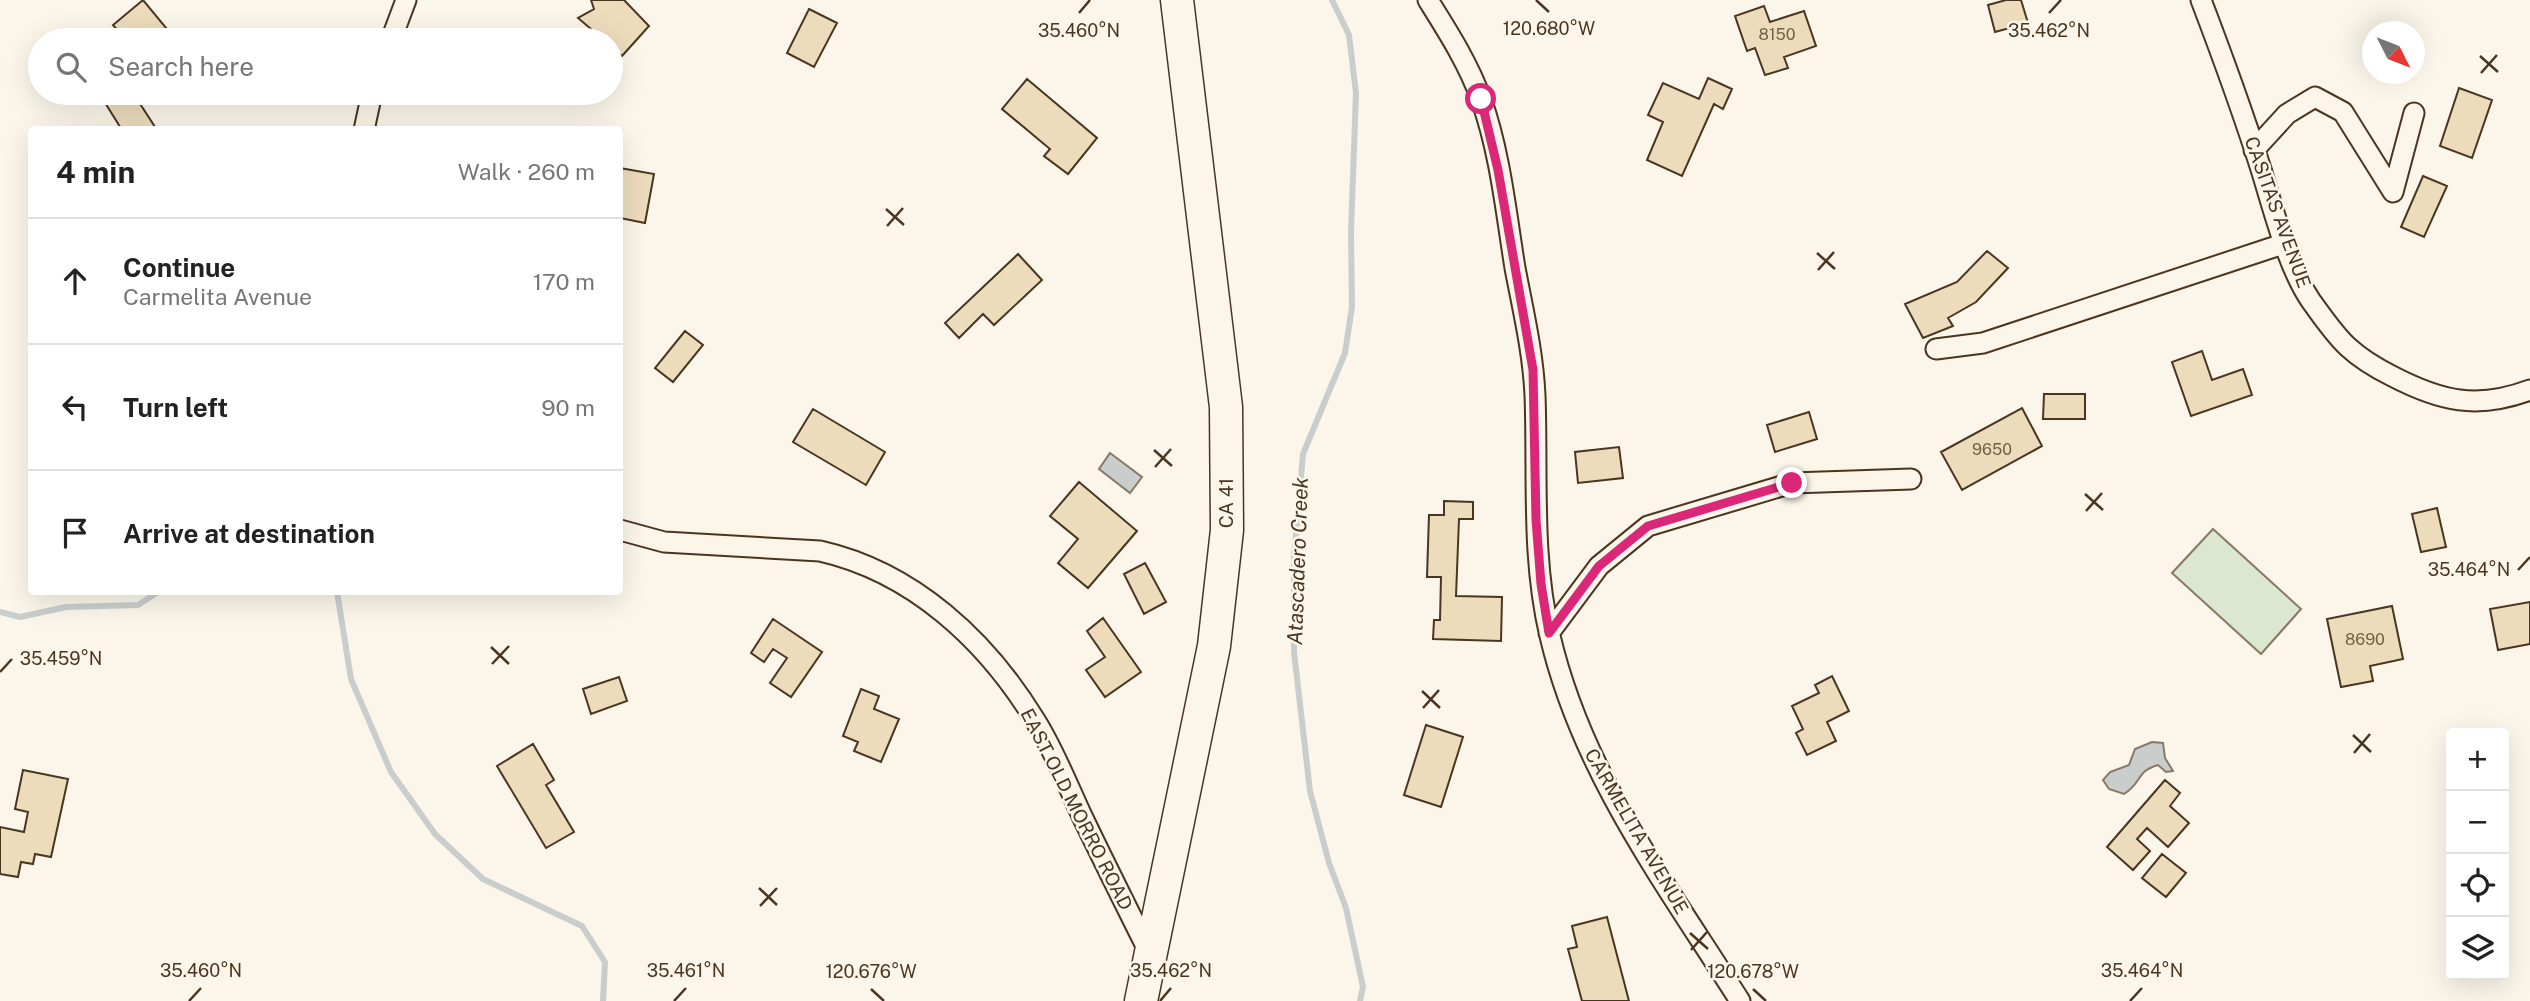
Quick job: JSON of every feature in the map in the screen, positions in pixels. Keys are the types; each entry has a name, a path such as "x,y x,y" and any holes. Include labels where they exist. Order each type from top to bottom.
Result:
{"main road":[{"name":"CA 41","path":"1141,1001 1214,646 1227,530 1226,407 1177,0"}],"street":[{"path":"396,28 406,0"},
{"name":"CARMELITA AVENUE","path":"1428,0 1459,49 1472,76 1488,122 1498,170 1533,370 1536,520 1541,584 1561,681 1598,773 1740,1001"},
{"name":"CASITAS AVENUE","path":"2201,0 2286,243 2310,299 2347,346 2373,366 2430,394 2454,400 2498,399 2530,390"},
{"path":"2254,149 2287,114 2315,97 2343,112 2393,192 2414,113"},
{"path":"365,126 369,105"},
{"path":"1936,349 1983,343 2286,243"},
{"path":"1549,633 1599,566 1648,526 1792,483 1911,479"},
{"name":"EAST OLD MORRO ROAD","path":"623,531 664,542 820,551 843,556 891,577 918,593 953,620 989,655 1037,722 1150,954"}],"green space":[{"path":"2213,529 2301,609 2261,654 2172,573"}],"shaded area":[{"path":"1110,453 1142,477 1130,493 1099,469"},
{"path":"2152,742 2163,743 2165,758 2173,771 2166,772 2158,765 2142,774 2124,794 2109,789 2103,780 2110,772 2129,765 2135,749"}],"building":[{"path":"143,0 166,28 116,28 113,25"},
{"path":"591,0 624,0 649,26 623,55 623,28 590,28 578,18 594,9"},
{"path":"2006,0 2021,0 2028,23 1995,32 1988,5"},
{"path":"1764,6 1770,22 1804,11 1816,46 1784,57 1788,68 1765,75 1755,48 1747,51 1735,16"},
{"path":"809,9 837,23 814,67 787,53"},
{"path":"1708,78 1732,89 1723,109 1714,104 1682,176 1647,160 1663,122 1648,115 1663,83 1699,99"},
{"path":"1027,79 1097,138 1068,174 1044,156 1050,149 1002,109"},
{"path":"2459,88 2492,100 2472,158 2440,146"},
{"path":"106,105 141,105 154,126 120,126"},
{"path":"623,169 654,174 645,223 623,219"},
{"path":"2423,176 2447,186 2424,237 2401,227"},
{"path":"1987,251 2008,268 1976,302 1948,318 1953,326 1923,338 1905,304 1957,282"},
{"path":"1018,254 1042,280 994,325 983,314 959,338 945,323"},
{"path":"685,331 703,345 673,382 655,368"},
{"path":"2202,351 2212,380 2243,369 2252,395 2191,416 2172,362"},
{"path":"2044,394 2085,394 2085,419 2043,419"},
{"path":"2022,408 2042,446 1962,490 1941,452"},
{"path":"813,409 885,452 866,485 793,442"},
{"path":"1809,412 1817,439 1775,452 1767,425"},
{"path":"1619,447 1623,478 1578,483 1575,452"},
{"path":"1079,482 1137,531 1088,588 1058,563 1078,539 1050,516"},
{"path":"1444,501 1473,502 1473,519 1459,519 1456,596 1502,597 1501,641 1433,639 1434,620 1440,620 1441,577 1427,577 1429,515 1444,515"},
{"path":"2437,508 2446,547 2421,552 2412,514"},
{"path":"1145,563 1166,602 1144,614 1124,574"},
{"path":"2530,602 2530,644 2498,650 2490,609"},
{"path":"2392,606 2403,659 2370,666 2373,681 2341,687 2327,619"},
{"path":"1103,618 1141,672 1105,697 1086,670 1105,657 1087,631"},
{"path":"773,619 822,652 791,697 770,683 787,658 773,649 764,662 751,653"},
{"path":"1832,676 1849,711 1827,722 1836,741 1807,755 1796,733 1803,729 1792,706 1819,693 1815,685"},
{"path":"619,677 627,701 591,714 583,689"},
{"path":"861,689 879,696 874,709 899,719 881,762 854,751 858,742 843,736"},
{"path":"1426,725 1463,737 1441,807 1404,795"},
{"path":"533,744 554,780 546,785 574,832 546,848 497,766"},
{"path":"23,770 68,779 51,857 35,854 33,864 21,862 18,877 0,874 0,827 24,832 28,812 15,809"},
{"path":"2165,780 2180,793 2170,806 2189,823 2168,847 2147,828 2137,839 2150,851 2133,870 2107,847"},
{"path":"2162,854 2186,873 2166,897 2142,878"},
{"path":"1607,917 1629,1001 1582,1001 1568,949 1577,947 1572,926"}],"waterway":[{"name":"Atascadero Creek","path":"1332,0 1349,35 1356,93 1351,231 1352,307 1345,353 1303,454 1294,558 1294,652 1310,791 1329,863 1346,908 1363,987 1360,1001"},
{"path":"0,612 20,617 66,607 138,605 153,595"},
{"path":"337,595 351,679 391,772 435,834 483,879 582,926 605,962 603,1001"}],"route":[{"path":"1481,99 1498,170 1533,370 1536,520 1541,584 1549,633 1599,566 1648,526 1792,483"}]}
